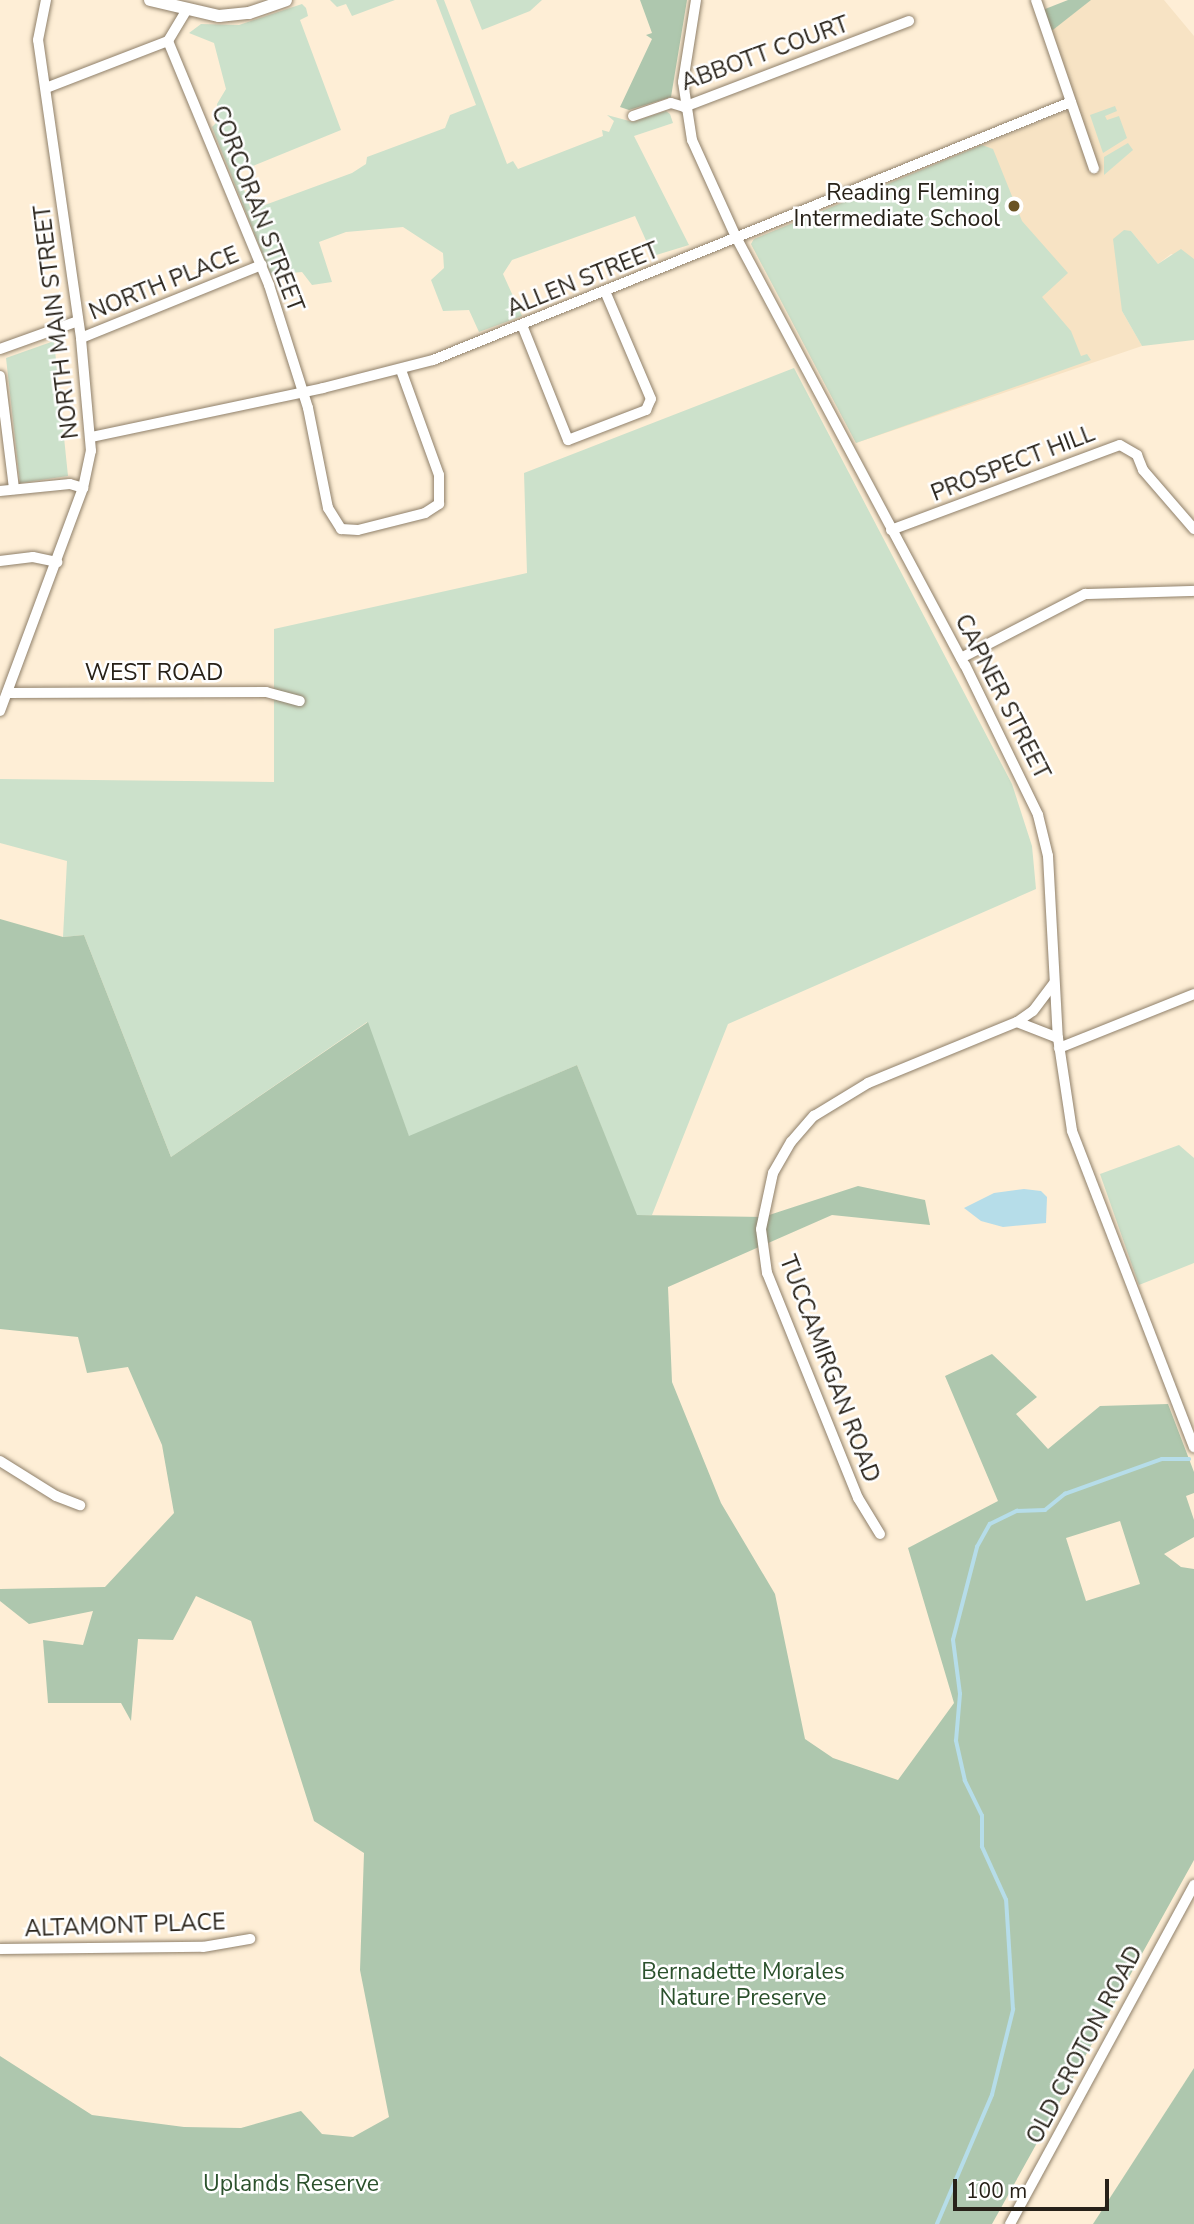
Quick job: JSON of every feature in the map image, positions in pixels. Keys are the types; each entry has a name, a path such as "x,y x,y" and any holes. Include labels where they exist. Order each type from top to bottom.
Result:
{"street":[{"name":"NORTH MAIN STREET","path":"0,711 83,488 91,437 78,321 38,40 46,0"},
{"path":"150,0 187,11 241,14 286,0"},
{"name":"CAPNER STREET","path":"696,0 685,61 684,107 692,140 736,237 1023,778 1044,833 1066,1104 1080,1158 1194,1447"},
{"path":"1036,0 1094,168"},
{"path":"46,88 168,41 187,11"},
{"name":"ABBOTT COURT","path":"633,116 671,103 684,107 909,21"},
{"name":"CORCORAN STREET","path":"168,41 262,265 303,392 330,518 341,529 358,530 434,510 442,498 439,475 401,370"},
{"name":"ALLEN STREET","path":"91,437 401,370 523,325 1071,102"},
{"name":"NORTH PLACE","path":"80,338 262,265"},
{"path":"523,325 568,440 646,410 651,398 605,291"},
{"path":"0,349 78,321"},
{"path":"0,376 14,489"},
{"name":"PROSPECT HILL","path":"891,530 1120,445 1137,455 1143,470 1194,529"},
{"path":"0,491 70,484 83,488"},
{"path":"0,561 33,557 57,562"},
{"path":"961,658 1085,594 1194,591"},
{"name":"WEST ROAD","path":"7,693 253,692 300,701"},
{"name":"TUCCAMIRGAN ROAD","path":"880,1535 858,1498 773,1291 761,1242 766,1196 791,1142 828,1106 868,1083 1017,1022 1034,1011 1055,982"},
{"path":"1017,1022 1059,1043 1194,994"},
{"path":"0,1461 56,1496 80,1505"},
{"name":"OLD CROTON ROAD","path":"1010,2224 1194,1885"},
{"name":"ALTAMONT PLACE","path":"0,1949 203,1947 250,1939"}],"shaded area":[{"name":"Reading Fleming Intermediate School","path":"1072,0 1164,0 1194,36 1194,259 1171,254 1158,264 1131,231 1122,311 1142,346 856,443 751,244 754,239 1076,107 1044,24"}],"green space":[{"path":"330,0 395,0 352,16 346,4 337,7"},
{"path":"436,0 444,0 507,164 513,161 518,169 603,136 602,130 609,132 614,121 607,115 633,122 666,111 670,114 673,123 634,136 689,245 653,256 635,216 512,260 503,274 522,316 479,332 469,310 443,311 431,280 444,268 443,253 403,227 346,232 319,242 332,282 312,285 302,272 271,275 212,127 219,120 217,104 226,89 214,43 189,33 201,24 239,25 302,4 306,8 308,16 300,20 341,130 238,172 251,210 352,173 366,164 367,157 445,128 450,115 476,105"},
{"path":"470,0 542,0 530,11 482,30"},
{"path":"640,0 687,0 671,97 629,110 620,107 652,39 646,35 652,33"},
{"path":"1068,0 1091,0 1049,33 1040,11"},
{"path":"1115,106 1117,111 1105,116 1107,120 1119,116 1127,138 1103,153 1090,115"},
{"path":"1128,143 1133,150 1104,175 1104,157"},
{"path":"982,145 993,149 1022,221 1068,273 1042,297 1071,331 1081,356 1087,354 1091,360 856,443 751,244 754,239"},
{"path":"1124,230 1131,231 1158,264 1181,249 1194,259 1194,340 1142,346 1122,311 1113,239"},
{"path":"54,341 68,476 20,483 6,358"},
{"path":"794,368 1012,784 1032,846 1036,889 728,1024 652,1215 636,1215 577,1065 409,1137 367,1022 171,1157 84,935 63,937 67,861 0,843 0,779 274,782 274,629 527,573 524,473"},
{"path":"0,919 63,937 84,935 171,1157 368,1022 409,1136 577,1065 637,1215 763,1217 858,1186 925,1200 930,1225 832,1215 668,1287 672,1382 721,1503 775,1594 805,1739 833,1758 898,1780 954,1703 908,1548 998,1501 945,1376 992,1354 1037,1397 1016,1414 1048,1449 1100,1406 1168,1404 1194,1472 1194,1493 1186,1496 1194,1520 1194,1537 1164,1554 1181,1567 1194,1569 1194,1860 992,2224 0,2224 0,2056 92,2115 184,2127 241,2128 301,2111 322,2134 353,2137 389,2117 360,1970 364,1853 314,1821 251,1621 196,1596 173,1640 138,1639 131,1721 121,1703 48,1703 43,1640 83,1645 93,1611 29,1624 0,1601 0,1589 105,1587 174,1513 162,1445 128,1367 87,1373 78,1337 0,1329","holes":["1120,1521 1140,1584 1086,1601 1066,1538"]},
{"path":"1179,1145 1194,1158 1194,1263 1139,1285 1100,1174"},
{"path":"1194,2068 1194,2224 1093,2224"}],"water":[{"path":"1024,1189 1041,1191 1047,1197 1046,1223 1003,1227 981,1221 964,1208 994,1193"}],"waterway":[{"path":"937,2224 992,2095 1013,2010 1006,1900 982,1847 982,1816 965,1781 956,1741 960,1694 953,1640 977,1547 990,1524 1017,1511 1045,1510 1065,1494 1162,1459 1189,1459"}],"place":[{"name":"Reading Fleming Intermediate School","path":"1014,206"}],"park label":[{"name":"Bernadette Morales Nature Preserve","path":"743,1985"},
{"name":"Uplands Reserve","path":"291,2184"}]}
